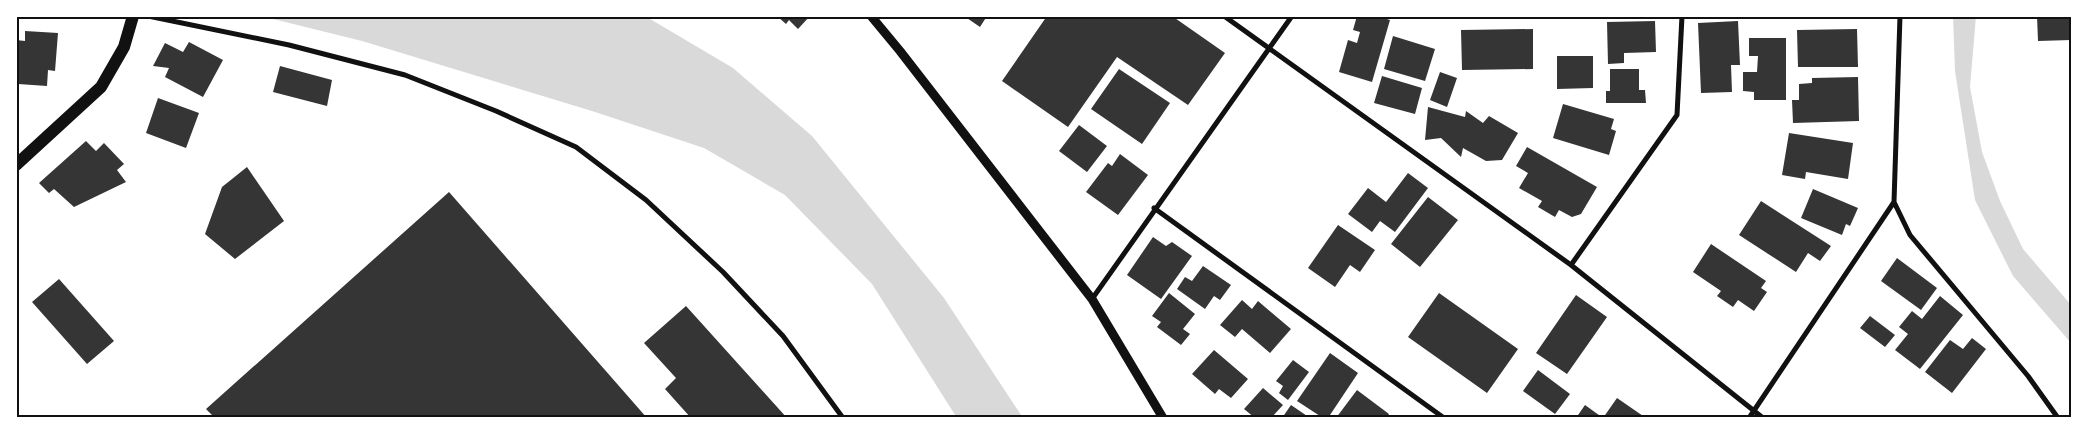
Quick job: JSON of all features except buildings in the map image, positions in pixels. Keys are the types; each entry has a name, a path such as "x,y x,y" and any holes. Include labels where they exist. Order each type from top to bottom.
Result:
{"main road":[{"path":"16,165 101,87 124,47 133,16"}],"street":[{"path":"148,16 289,44 405,75 496,111 576,148 646,200 724,272 783,336 842,418"},
{"path":"871,16 900,50 1092,299 1163,418"},
{"path":"1224,16 1268,50 1571,266 1763,418"},
{"path":"1092,299 1154,208 1292,16"},
{"path":"1571,266 1677,115 1682,16"},
{"path":"1900,16 1894,202 1910,235 2028,376 2058,418"},
{"path":"1749,418 1894,202"},
{"path":"1154,208 1444,418"}],"shaded area":[{"path":"261,16 645,16 733,68 812,136 944,298 1023,418 957,418 872,284 785,195 704,148 592,111 362,41"},
{"path":"1953,16 1976,16 1970,87 1982,152 2000,201 2023,249 2071,305 2071,343 2013,276 1975,200 1955,71"}]}
